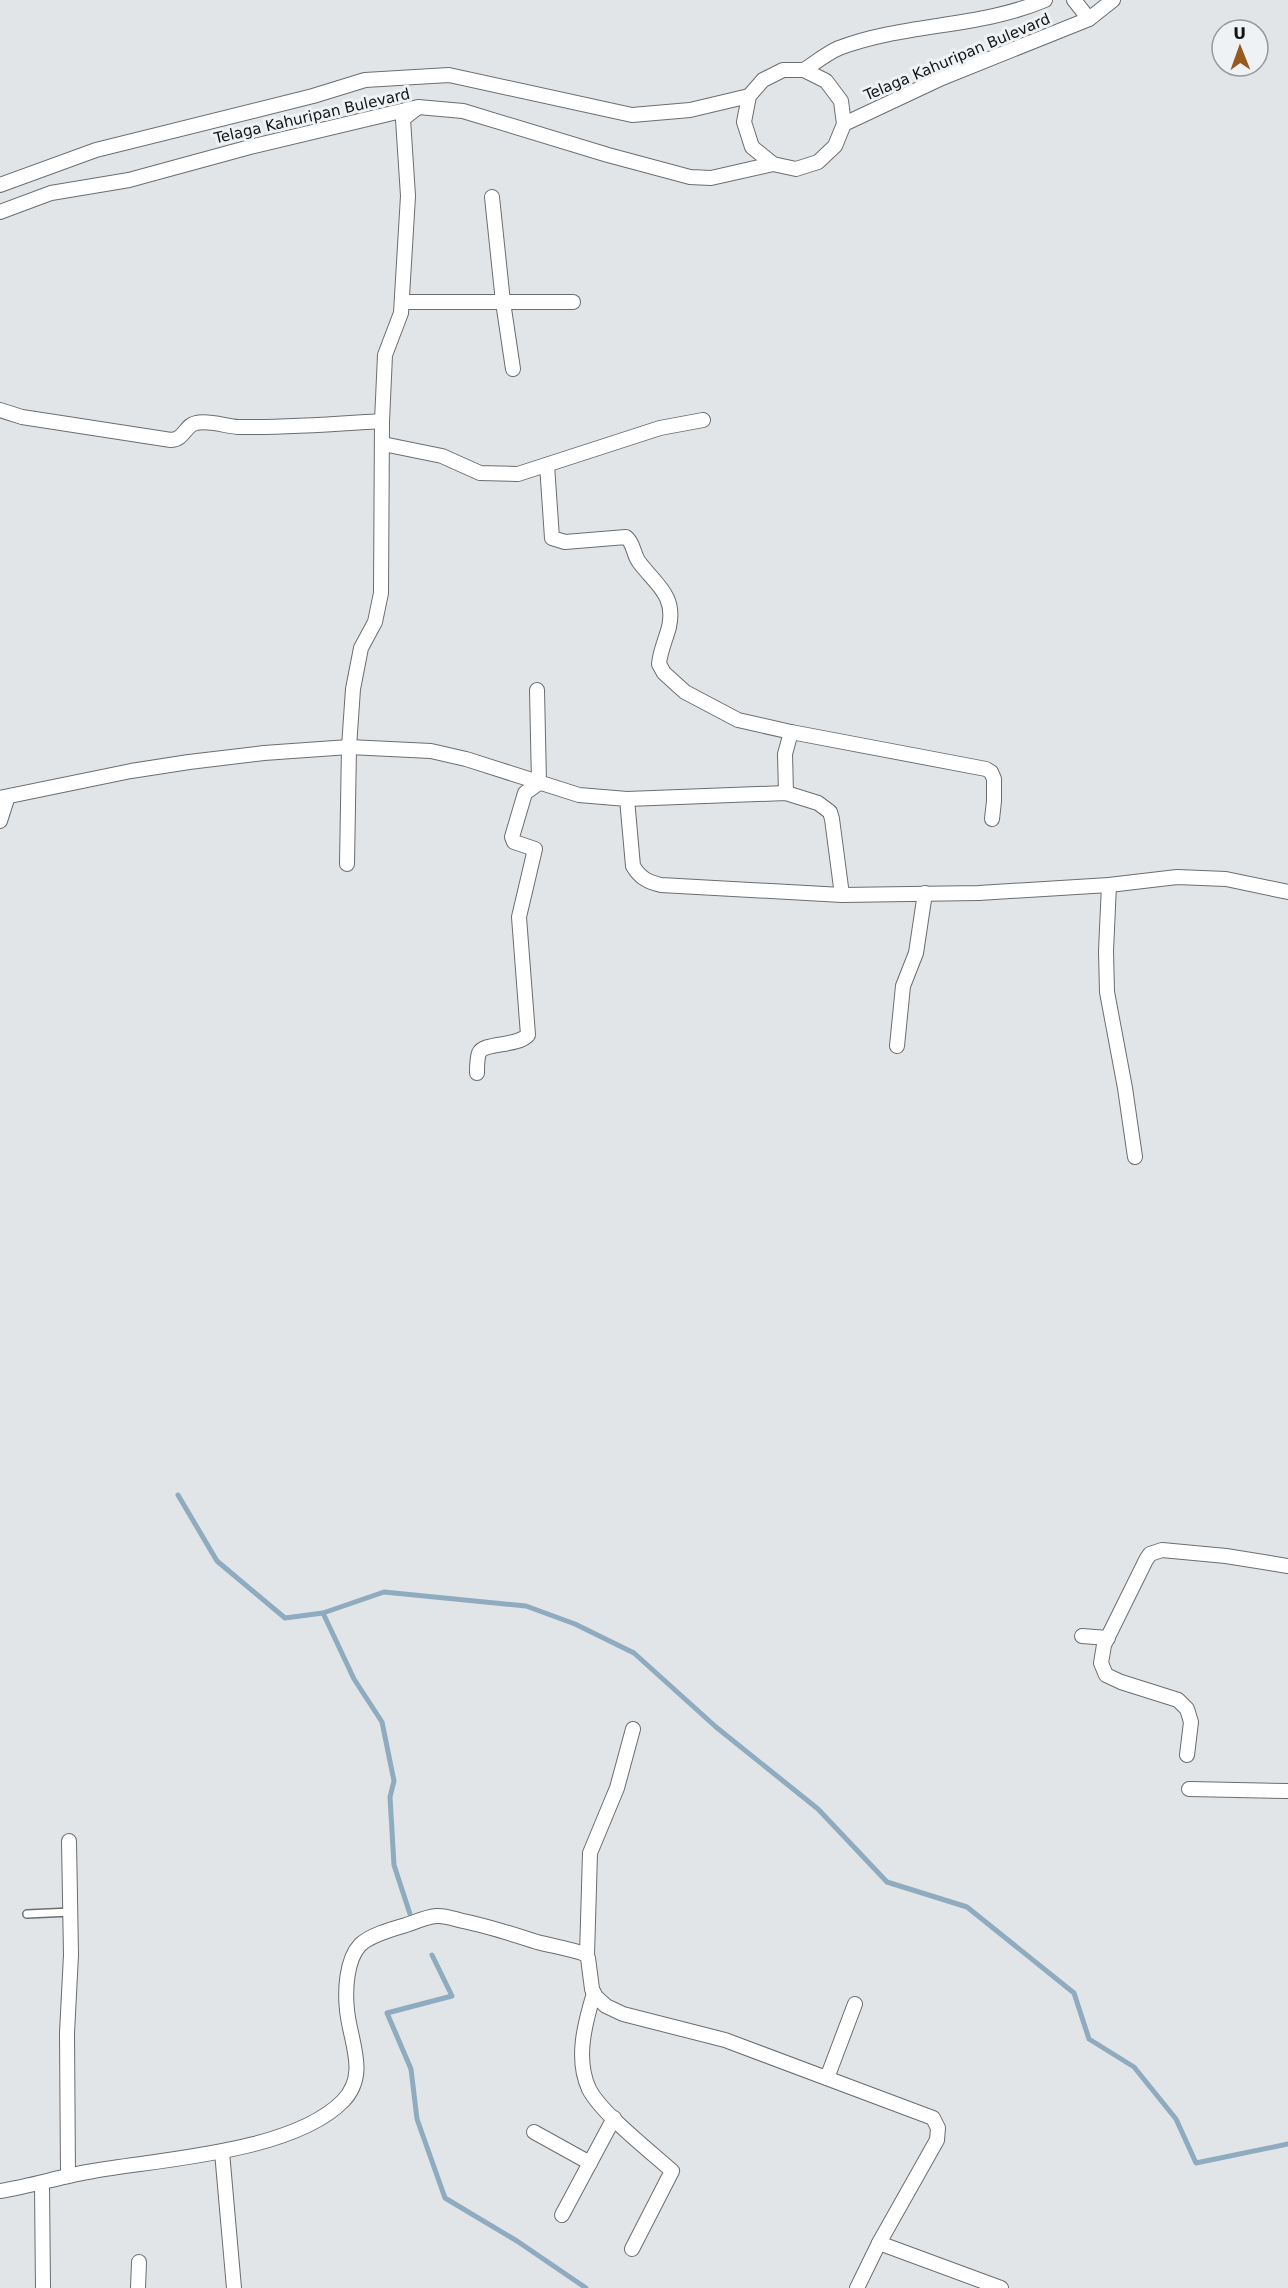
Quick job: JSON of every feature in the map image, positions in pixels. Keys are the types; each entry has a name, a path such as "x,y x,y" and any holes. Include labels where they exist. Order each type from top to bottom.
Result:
{"street":[{"name":"Telaga Kahuripan Bulevard","path":"804,70 837,49 880,36 968,21 1045,0"},
{"path":"1074,0 1089,19"},
{"name":"Telaga Kahuripan Bulevard","path":"844,124 942,78 1089,19 1113,0"},
{"path":"783,70 804,70 826,81 841,101 844,124 835,146 819,162 796,169 773,164 752,147 744,122 749,96 763,80 783,70"},
{"name":"Telaga Kahuripan Bulevard","path":"0,185 96,150 313,96 365,80 448,75 632,115 690,110 749,96"},
{"name":"Telaga Kahuripan Bulevard","path":"0,212 51,193 129,180 250,147 418,107 462,111 690,177 711,178 773,164"},
{"path":"347,864 352,689 361,648 375,622 379,607 385,355 391,335 398,324 402,302 408,196 403,119 418,107"},
{"path":"44,169 51,193"},
{"path":"492,197 503,302 513,369"},
{"path":"402,302 573,302"},
{"path":"0,410 22,417 171,440 180,438 191,424 199,422 236,427 279,427 382,421"},
{"path":"383,444 442,456 480,473 518,474 660,428 703,420"},
{"path":"547,465 552,538 565,542 628,538 637,559 669,599 669,626 659,660 664,673 686,692 738,720 991,772 994,779 992,819"},
{"path":"537,690 539,783"},
{"path":"786,793 785,754 790,732"},
{"path":"0,821 3,799 131,771 264,753 349,747 431,751 466,759 579,795 627,799 786,793 818,803 830,812 842,895"},
{"path":"477,1073 479,1053 483,1049 510,1044 525,1039 528,1035 519,917 535,849 514,842 512,837 525,792 539,783"},
{"path":"627,799 633,867 646,881 661,885 842,895 1015,892 1177,877 1226,879 1288,892"},
{"path":"1109,885 1107,992 1135,1157"},
{"path":"897,1046 903,986 916,953 925,893"},
{"path":"1186,1755 1191,1722 1187,1709 1178,1700 1106,1675 1101,1663 1104,1645 1146,1560 1155,1551 1226,1556 1288,1566"},
{"path":"1082,1636 1108,1638"},
{"path":"633,1729 629,1752 617,1788 590,1853 587,1955 589,1978 594,1993 606,2006 623,2014 725,2040 933,2118 938,2128 938,2140 879,2242 858,2288"},
{"path":"1189,1789 1288,1791"},
{"path":"68,2176 67,2033 71,1912 69,1842"},
{"path":"0,2191 42,2184 68,2176 222,2152 308,2125 333,2110 351,2091 358,2068 347,2011 346,1984 355,1953 366,1941 398,1927 435,1916 444,1916 587,1955"},
{"path":"594,1993 582,2052 584,2071 590,2091 601,2106 672,2171 632,2249"},
{"path":"827,2078 855,2004"},
{"path":"562,2215 614,2118"},
{"path":"534,2132 590,2163"},
{"path":"222,2152 234,2288"},
{"path":"42,2184 43,2288"},
{"path":"879,2242 1001,2288"},
{"path":"138,2288 139,2262"}],"lane":[{"path":"27,1914 71,1912"}],"waterway":[{"path":"178,1495 217,1561 285,1618 323,1613 384,1592 526,1606 575,1624 634,1653 716,1727 818,1809 887,1882 967,1907 1074,1993 1089,2039 1134,2067 1176,2119 1196,2163 1288,2144"},
{"path":"323,1613 354,1679 382,1722 394,1781 390,1797 394,1865 410,1914"},
{"path":"432,1955 452,1996 387,2013 411,2069 417,2119 445,2198 517,2241 586,2288"}]}
